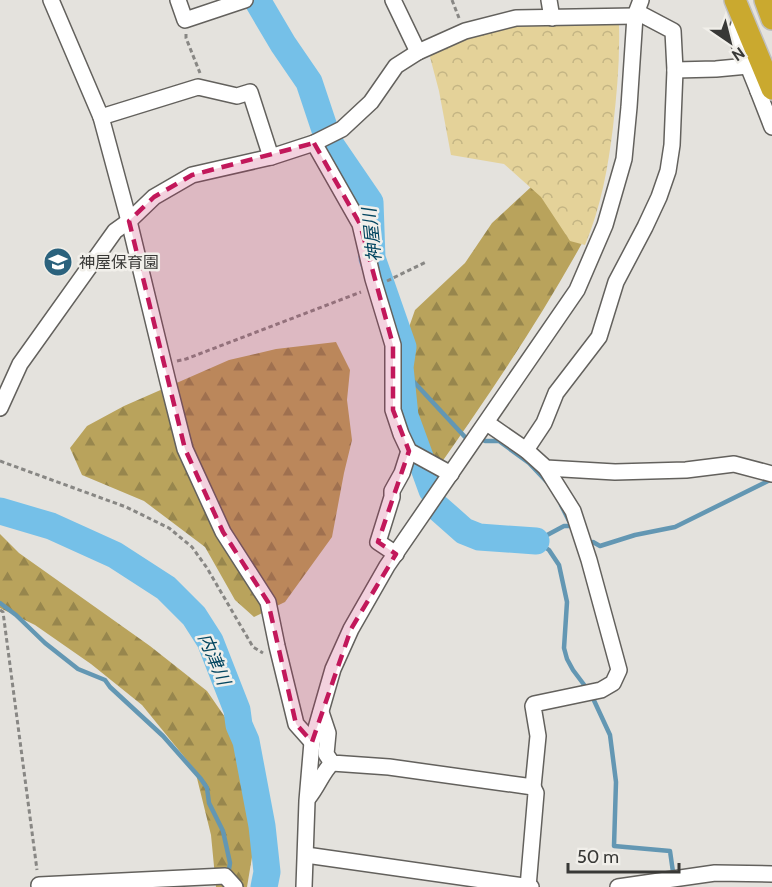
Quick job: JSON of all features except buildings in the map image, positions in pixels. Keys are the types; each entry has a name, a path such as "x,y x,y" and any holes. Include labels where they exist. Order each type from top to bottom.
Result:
{"highway":[{"path":"765,0 772,19"},
{"path":"738,8 754,63 765,90"}],"street":[{"path":"51,0 101,117 185,449 223,532 268,602 296,724 312,742"},
{"path":"178,0 185,20 245,0"},
{"path":"393,0 418,52"},
{"path":"549,0 552,18"},
{"path":"304,887 312,742 333,669 351,629 396,554 577,290 604,225 624,159 638,9"},
{"path":"0,408 20,364 116,231 154,197 192,175 271,157 314,143 342,129 371,102 396,66 418,52 465,31 516,18 552,18 638,9 673,31 675,70 672,145 668,171 645,227 616,282 598,337 556,393 544,423 526,450"},
{"path":"675,70 716,69 754,63"},
{"path":"101,117 198,87 237,96 250,92 271,157"},
{"path":"765,90 772,127"},
{"path":"314,143 360,224 380,284 393,345 393,410 401,434 416,454 451,474"},
{"path":"306,855 524,886 536,793 533,787 538,736 533,706 601,690 613,683 619,670 573,511 546,468 526,450 487,423"},
{"path":"396,554 378,542 392,491 416,454"},
{"path":"546,468 615,472 686,470 734,464 772,474"},
{"path":"321,712 328,733 326,754 332,763"},
{"path":"307,801 325,770 332,763 389,767 533,787"},
{"path":"618,887 715,873 772,874"},
{"path":"39,885 225,876 235,887"}],"path":[{"path":"452,0 465,31"},
{"path":"185,20 186,38 205,89"},
{"path":"163,364 186,359 380,284 426,262"},
{"path":"0,461 126,507 169,528 192,547 207,568 253,647 281,664"},
{"path":"0,610 3,612 39,885"}],"highlighted area":[{"path":"314,143 360,224 393,345 393,410 409,451 378,542 396,554 351,629 312,742 296,724 268,602 223,532 185,449 129,221 154,197 192,175"}],"green space":[{"path":"530,22 619,24 617,89 609,157 600,202 585,245 570,241 541,197 504,164 451,155 430,57 432,53 490,30"},
{"path":"544,175 586,236 512,358 432,476 417,470 407,434 397,412 400,353 415,310 465,263 492,223"},
{"path":"336,342 350,370 347,400 352,440 332,537 285,602 254,617 235,600 205,547 144,501 82,475 70,448 87,426 124,406 229,360 276,349"},
{"path":"0,534 19,553 150,646 207,691 238,736 257,827 247,887 216,887 211,835 195,770 142,705 91,664 35,625 0,608"}],"waterway":[{"name":"神屋川","path":"257,0 309,82 329,142 370,202 372,258 403,347 400,367 405,416 432,490"},
{"path":"400,367 465,437"},
{"path":"485,441 499,441 529,463 547,482"},
{"path":"593,542 600,546 635,535 675,527 770,480"},
{"path":"561,505 569,521"},
{"name":"神屋川","path":"438,508 464,531 479,537 536,541"},
{"name":"内津川","path":"0,511 51,526 115,555 166,588 194,616 210,641 237,710 239,725 246,741 262,826 267,872 264,887"},
{"path":"572,526 564,526 536,541 549,550 559,565 567,602 564,648 567,659 591,694 610,735 616,782 614,846 670,851 673,872"},
{"path":"0,603 78,669 105,680 163,736 201,779 207,788 209,803 223,831 230,863 228,875"}],"place":[{"name":"神屋保育園","path":"58,262"}]}
